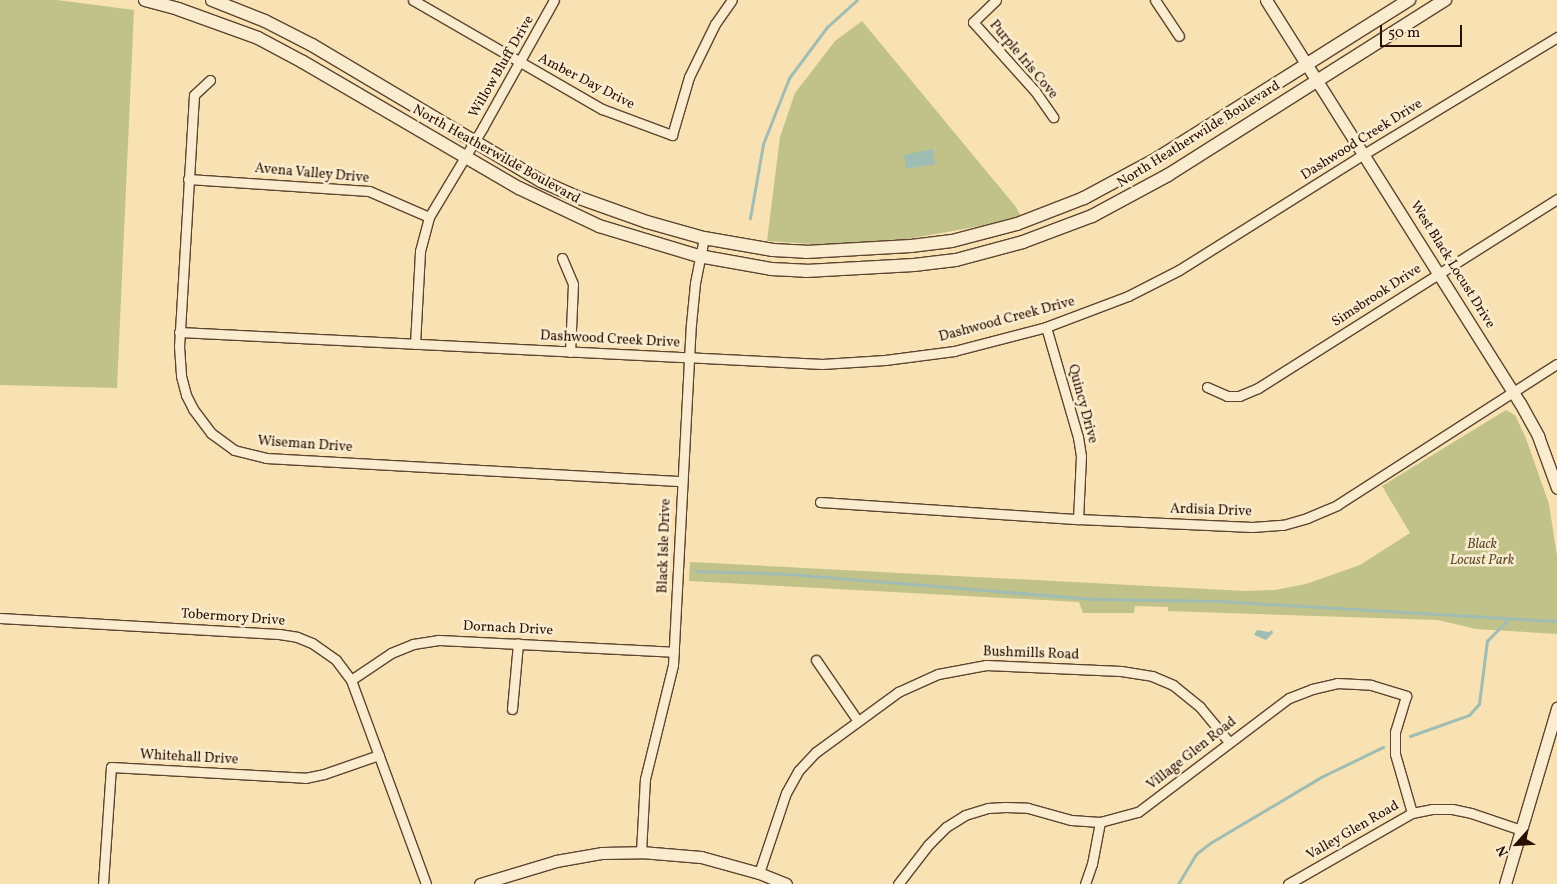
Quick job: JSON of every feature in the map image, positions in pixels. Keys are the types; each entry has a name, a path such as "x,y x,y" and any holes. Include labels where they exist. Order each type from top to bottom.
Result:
{"main road":[{"name":"North Heatherwilde Boulevard","path":"145,0 178,9 258,38 303,62 527,192 599,226 699,256 780,270 806,271 869,269 956,260 1023,242 1092,216 1137,192 1445,0"},
{"name":"North Heatherwilde Boulevard","path":"212,0 265,21 312,45 541,180 574,196 647,222 704,238 806,252 866,249 952,241 1018,224 1084,198 1120,179 1409,0"}],"street":[{"name":"Amber Day Drive","path":"413,0 602,109 672,135 693,69 715,24 732,0"},
{"name":"Willow Bluff Drive","path":"415,344 420,251 429,217 476,141 554,0"},
{"name":"Purple Iris Cove","path":"996,0 973,22 1035,91 1053,117"},
{"path":"1155,0 1179,36"},
{"name":"West Black Locust Drive","path":"1266,0 1513,391 1538,436 1557,488"},
{"name":"Dashwood Creek Drive","path":"179,332 822,364 885,360 954,351 1046,327 1128,296 1179,270 1364,154 1557,37"},
{"name":"Wiseman Drive","path":"210,80 194,95 179,332 181,376 193,410 211,433 226,446 250,456 682,481"},
{"name":"Avena Valley Drive","path":"188,179 369,191 429,217"},
{"name":"Simsbrook Drive","path":"1207,387 1227,396 1239,396 1258,388 1557,199"},
{"name":"Black Isle Drive","path":"640,852 645,780 668,694 674,652 689,358 699,256 704,238"},
{"path":"562,258 573,284 570,352"},
{"name":"Quincy Drive","path":"1046,327 1078,437 1081,456 1078,519"},
{"name":"Ardisia Drive","path":"820,502 1078,519 1252,527 1283,525 1307,518 1337,505 1557,364"},
{"name":"Tobermory Drive","path":"0,618 280,634 297,636 312,643 336,660 351,680 426,884"},
{"name":"Dornach Drive","path":"351,680 391,653 413,644 439,640 674,652"},
{"path":"512,709 518,643"},
{"path":"816,660 858,721"},
{"name":"Bushmills Road","path":"759,873 786,792 799,770 816,752 898,692 938,674 986,665 1121,671 1152,676 1173,685 1200,707 1229,742"},
{"name":"Village Glen Road","path":"898,884 928,844 946,827 965,815 988,808 1028,808 1071,820 1100,822 1138,812 1289,698 1337,682 1371,685 1406,696 1395,732 1395,754 1412,813"},
{"path":"1505,884 1557,708"},
{"name":"Whitehall Drive","path":"103,884 111,767 305,778 324,774 378,755"},
{"name":"Valley Glen Road","path":"1288,884 1412,813 1432,809 1452,809 1521,830"},
{"path":"1085,884 1092,864 1100,822"},
{"path":"480,884 556,861 602,853 640,852 701,857 759,873 786,884"}],"green space":[{"path":"0,0 57,0 134,10 117,388 0,385"},
{"path":"862,21 1016,207 1021,216 981,226 884,243 828,245 767,241 780,137 795,93 835,41"},
{"name":"Black Locust Park","path":"1506,410 1515,415 1525,436 1549,504 1557,556 1557,634 1476,629 1438,620 1168,611 1168,607 1135,606 1134,613 1083,613 1079,602 689,581 690,562 1245,591 1275,590 1306,584 1360,565 1410,533 1382,486"}],"water":[{"path":"933,149 935,164 906,169 904,155"},
{"path":"1257,630 1269,632 1272,630 1273,633 1266,640 1254,635"}],"waterway":[{"path":"750,218 763,144 789,78 827,27 857,0"},
{"path":"696,571 789,574 1096,599 1218,601 1555,621"},
{"path":"1410,736 1469,715 1479,704 1487,641 1508,619"},
{"path":"1178,884 1196,854 1210,843 1321,777 1383,747"}]}
